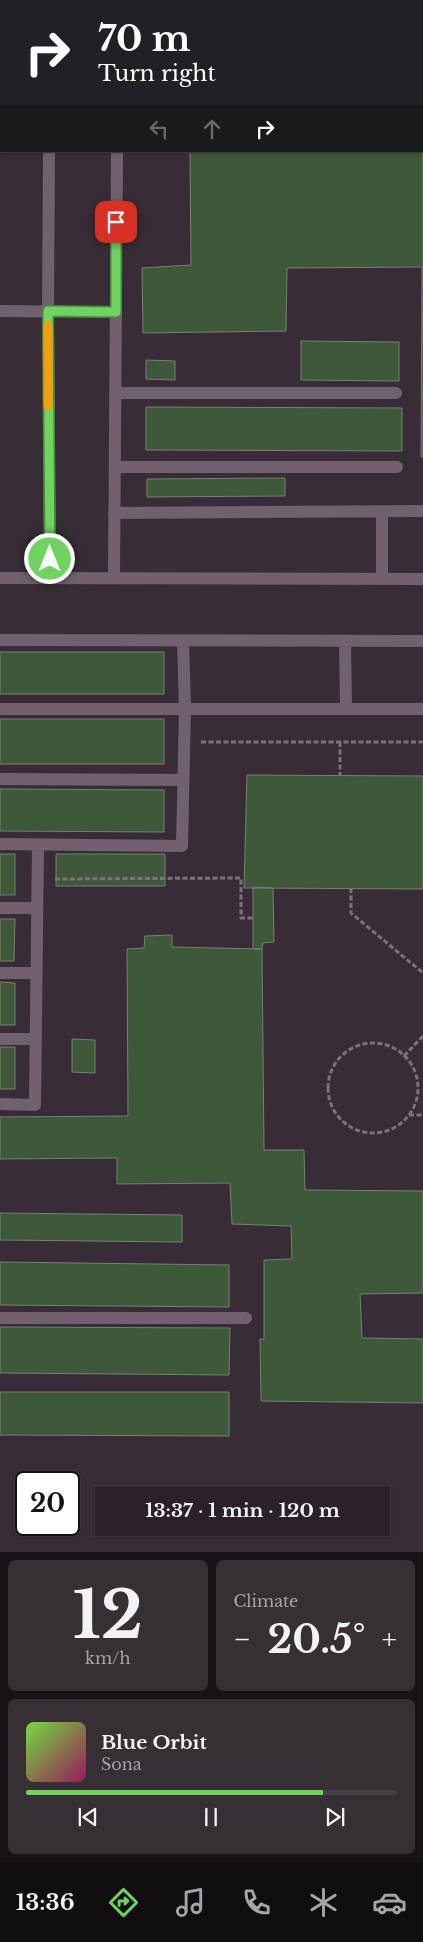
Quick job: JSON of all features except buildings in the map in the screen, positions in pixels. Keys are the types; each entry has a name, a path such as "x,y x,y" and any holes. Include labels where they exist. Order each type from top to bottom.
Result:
{"lane":[{"path":"49,152 50,578"},
{"path":"114,578 117,152"},
{"path":"0,311 116,312"},
{"path":"115,393 396,393"},
{"path":"115,467 397,467"},
{"path":"382,511 382,578"},
{"path":"114,513 423,511"},
{"path":"0,578 423,578"},
{"path":"0,640 423,641"},
{"path":"0,844 182,846 185,709 184,641"},
{"path":"345,641 346,709"},
{"path":"0,709 423,710"},
{"path":"0,778 183,780"},
{"path":"0,1104 35,1104 38,845"},
{"path":"0,908 37,908"},
{"path":"0,973 36,973"},
{"path":"0,1039 36,1039"},
{"path":"0,1318 246,1318"}],"path":[{"path":"184,742 423,742"},
{"path":"340,742 340,776"},
{"path":"37,879 241,878 241,918 253,918"},
{"path":"350,888 351,913 423,973"},
{"path":"404,1056 423,1036"},
{"path":"366,1044 381,1044 394,1049 404,1056 414,1070 418,1084 417,1098 408,1115 402,1122 389,1130 375,1133 360,1131 346,1124 336,1114 329,1100 328,1085 332,1070 340,1058 352,1048 366,1044"},
{"path":"408,1115 423,1115"}],"slow traffic":[{"path":"48,325 48,406"}],"route":[{"path":"50,559 48,311 116,312 116,222"}]}
